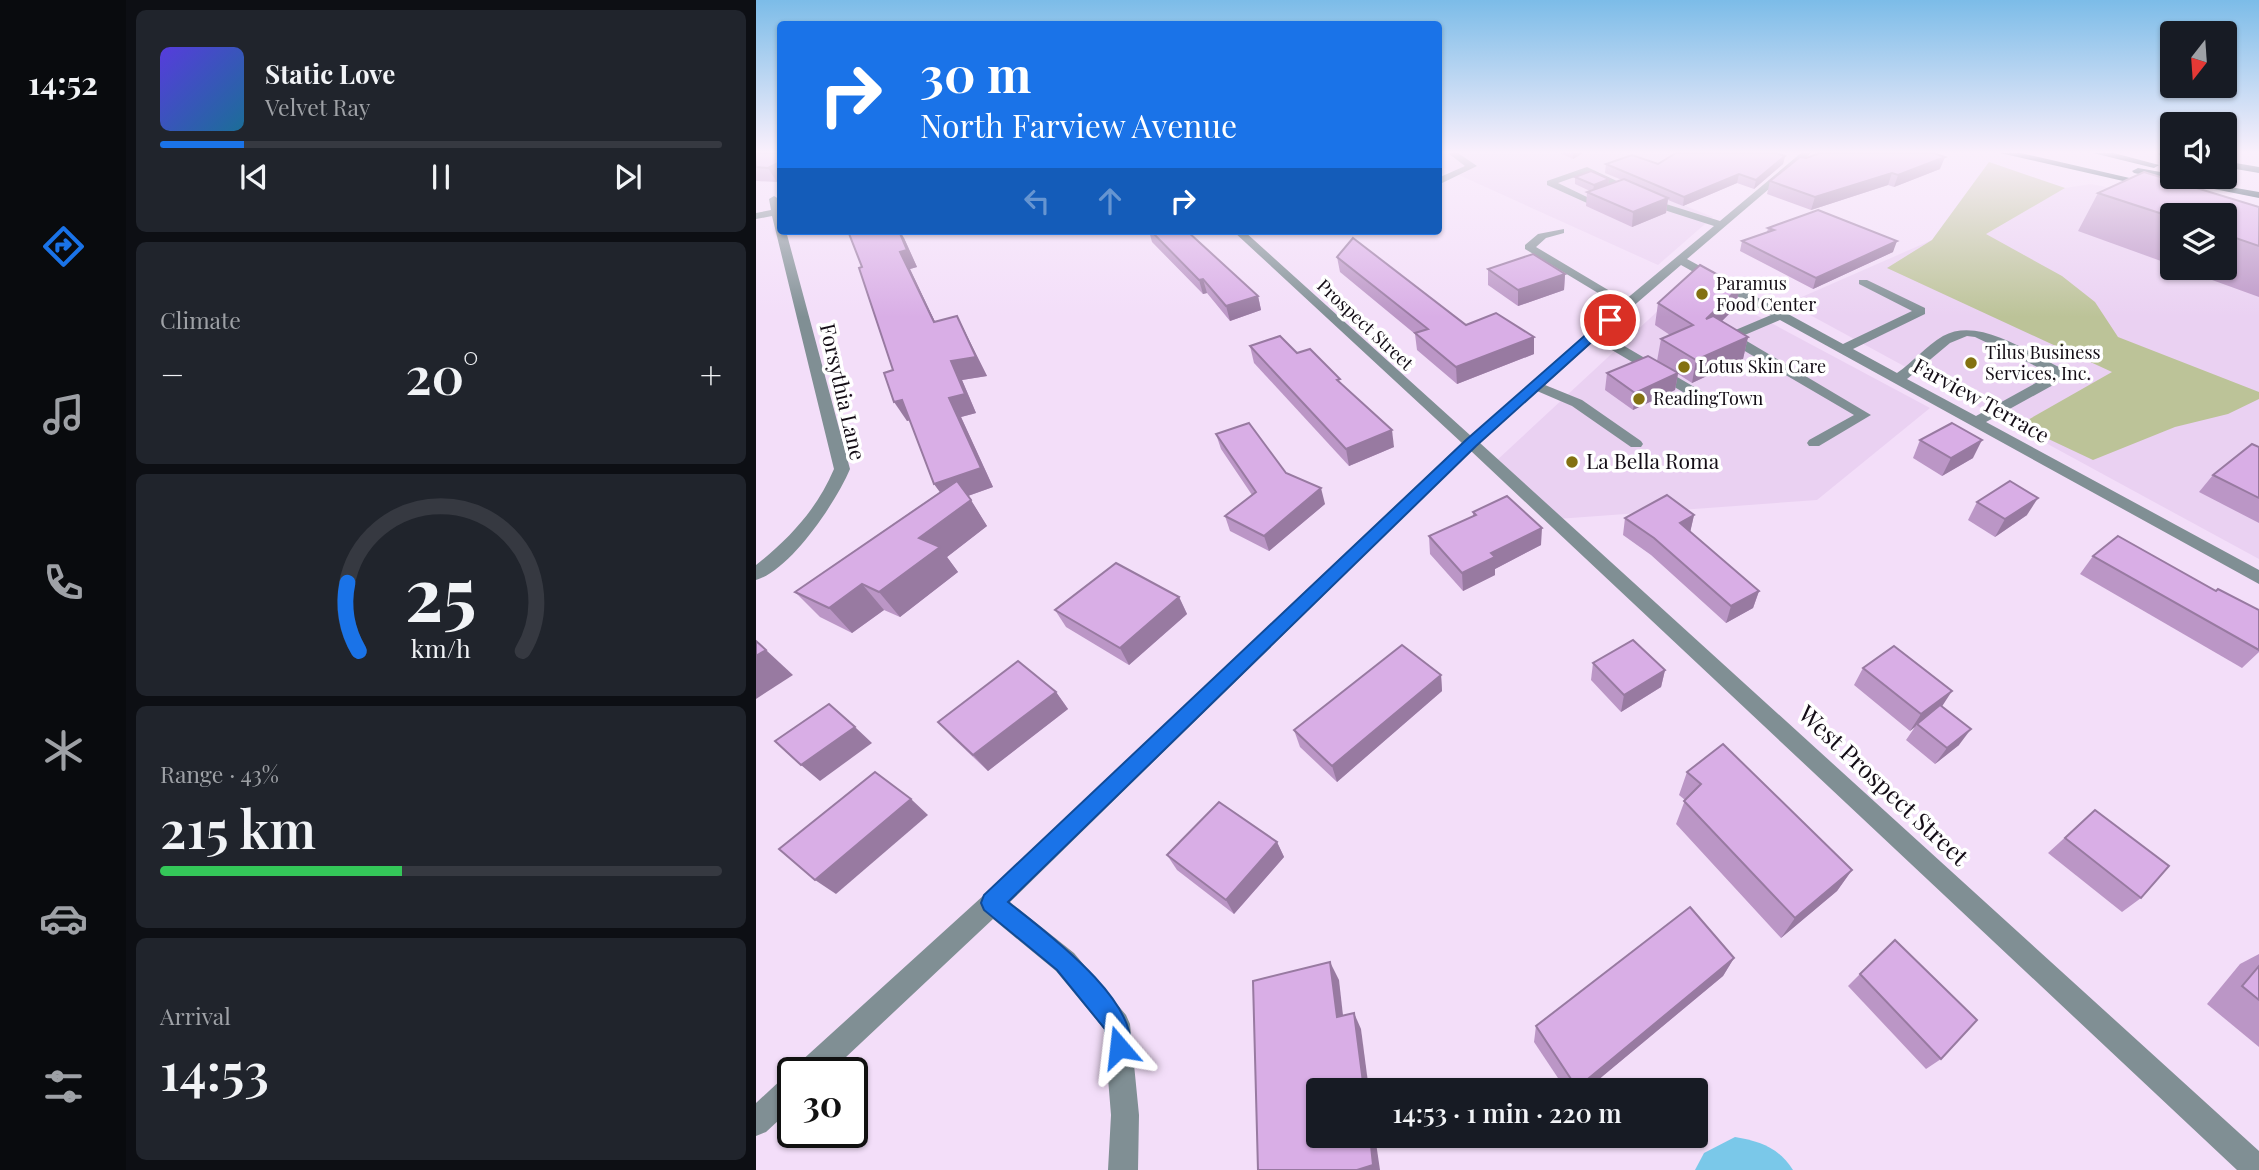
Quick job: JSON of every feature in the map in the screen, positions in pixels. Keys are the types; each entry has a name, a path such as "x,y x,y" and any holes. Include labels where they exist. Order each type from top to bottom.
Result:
{"street":[{"name":"Forsythia Lane","path":"775,208 777,216"},
{"path":"1667,208 1723,225"},
{"path":"826,1057 992,903 1471,443 1626,305 1682,261 1742,208"},
{"path":"756,216 776,212"},
{"path":"1560,231 1542,236 1529,247 1626,305"},
{"name":"Forsythia Lane","path":"756,574 782,554 813,522 833,493 842,469 782,235"},
{"name":"Prospect Street","path":"1242,235 1448,426 1471,443"},
{"name":"Farview Terrace","path":"1682,261 2256,572"},
{"path":"1843,349 1922,311 1863,282"},
{"path":"1780,316 1730,337 1864,415 1815,443"},
{"path":"1897,379 1911,372 1928,352 1968,331 1978,333 2059,372 2059,376 1976,422"},
{"path":"1594,334 1703,398"},
{"path":"1535,386 1577,403 1636,444"},
{"name":"West Prospect Street","path":"1471,443 1513,478 2258,1170"},
{"path":"992,903 1065,962 1117,1024 1125,1115 1123,1170"},
{"path":"756,1122 777,1103"}],"shaded area":[{"path":"1531,208 1690,208 1713,217 1658,265"},
{"path":"1956,208 2160,208 2160,280 2237,280 2237,254 2259,230 2259,559 1788,303 1932,240"},
{"path":"1688,283 1698,284 1930,408 1817,500 1557,519 1495,462"}],"green space":[{"path":"1956,208 2031,208 1986,234 2062,276 2095,302 2118,337 2259,392 2259,399 2228,414 2175,427 2093,460 2019,425 2112,372 1887,268 1932,240"}],"water":[{"path":"1735,1137 1768,1147 1782,1156 1793,1170 1695,1170 1704,1153"}],"building":[{"path":"1623,208 1644,208 1633,212"},
{"path":"2143,208 2160,208 2160,213"},
{"path":"2237,208 2259,208 2259,246 2237,238"},
{"path":"1818,210 1897,241 1816,278 1742,241 1774,230 1768,228"},
{"path":"850,235 901,235 907,250 900,252 934,322 957,316 976,357 951,361 965,394 949,398 981,468 934,484 902,400 894,402 884,373 893,370 859,268 862,267"},
{"path":"1155,235 1191,235 1258,296 1226,306 1203,279 1199,280"},
{"path":"1353,238 1466,325 1496,313 1534,337 1456,367 1415,333 1428,329 1337,257"},
{"path":"1533,254 1565,274 1518,290 1488,269"},
{"path":"1700,265 1740,287 1706,319 1713,316 1748,337 1696,360 1661,339 1693,325 1658,303"},
{"path":"1280,336 1297,353 1310,349 1340,379 1337,380 1392,430 1346,449 1250,346"},
{"path":"1648,356 1678,373 1635,393 1607,373"},
{"path":"1249,423 1286,473 1321,488 1264,536 1225,516 1256,492 1216,434"},
{"path":"1952,423 1982,440 1951,458 1920,440"},
{"path":"2252,444 2259,447 2259,498 2213,475"},
{"path":"957,481 971,500 919,538 940,547 879,592 862,584 829,608 795,592"},
{"path":"2010,481 2038,498 2005,519 1977,502"},
{"path":"1667,495 1694,515 1680,523 1759,591 1731,606 1654,538 1625,518"},
{"path":"1507,496 1542,528 1491,553 1495,557 1462,573 1429,536 1476,515 1473,512"},
{"path":"2118,536 2216,591 2218,589 2259,610 2259,650 2093,556"},
{"path":"1116,563 1179,597 1120,648 1055,610"},
{"path":"1633,640 1665,670 1624,695 1593,663"},
{"path":"756,641 766,650 756,656"},
{"path":"1402,645 1441,675 1332,766 1294,730"},
{"path":"1894,646 1952,691 1921,714 1863,668"},
{"path":"1018,661 1056,692 973,755 938,722"},
{"path":"829,704 855,727 801,765 775,741"},
{"path":"1940,705 1971,729 1947,748 1917,724"},
{"path":"1723,744 1852,870 1795,918 1684,801 1701,784 1687,772"},
{"path":"875,772 911,799 815,880 779,849"},
{"path":"1219,802 1277,842 1226,900 1167,855"},
{"path":"2095,810 2169,866 2141,898 2065,838"},
{"path":"1690,907 1734,958 1589,1078 1570,1078 1536,1026"},
{"path":"1895,940 1977,1020 1941,1059 1860,974"},
{"path":"1330,962 1337,1017 1354,1013 1362,1078 1306,1078 1306,1148 1371,1148 1373,1165 1357,1170 1258,1170 1253,981"},
{"path":"2259,966 2259,1000 2242,986"}],"place":[{"name":"Paramus Food Center","path":"1702,294"},
{"name":"Tilus Business Services, Inc.","path":"1971,363"},
{"name":"Lotus Skin Care","path":"1684,367"},
{"name":"ReadingTown","path":"1639,399"},
{"name":"La Bella Roma","path":"1572,462"}],"route":[{"path":"1119,1047 1117,1024 1065,962 992,903 1471,443 1610,320"}]}
